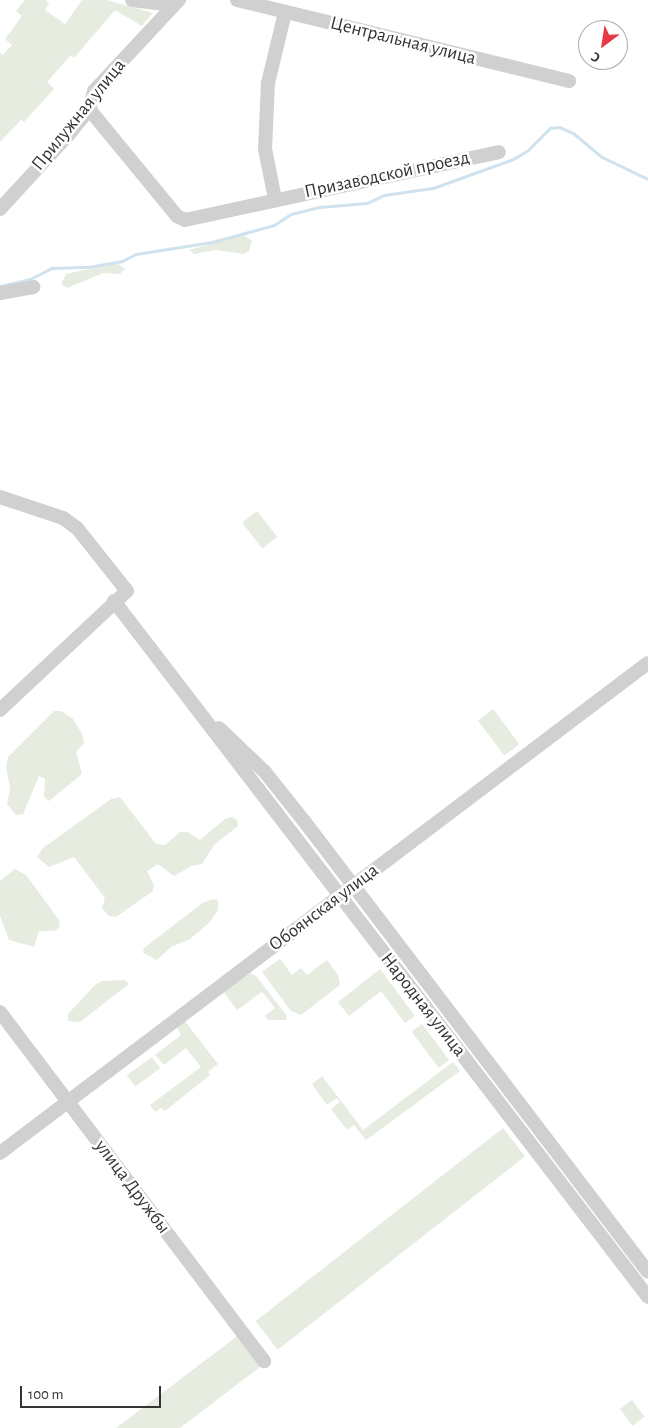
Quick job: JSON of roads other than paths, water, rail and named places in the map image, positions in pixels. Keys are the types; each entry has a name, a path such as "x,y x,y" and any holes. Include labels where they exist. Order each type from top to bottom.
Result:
{"street":[{"path":"132,0 175,3"},
{"name":"Центральная улица","path":"237,0 569,81"},
{"name":"Прилужная улица","path":"0,209 89,109 94,92 175,3"},
{"path":"275,199 265,148 268,83 285,12"},
{"name":"Призаводской проезд","path":"89,109 181,219 190,220 275,199 500,152"},
{"path":"0,294 33,287"},
{"path":"0,497 37,507 77,528 126,591 0,710"},
{"name":"Народная улица","path":"114,601 339,897 648,1297"},
{"name":"Обоянская улица","path":"0,1154 648,663"},
{"name":"Народная улица","path":"200,712 265,772 648,1272"},
{"name":"улица Дружбы","path":"0,1012 264,1361"}],"waterway":[{"path":"0,286 30,279 52,268 88,267 122,261 136,254 212,242 274,225 291,214 320,207 367,203 384,195 433,188 513,159 527,151 550,128 559,127 573,133 602,157 648,179"}]}
